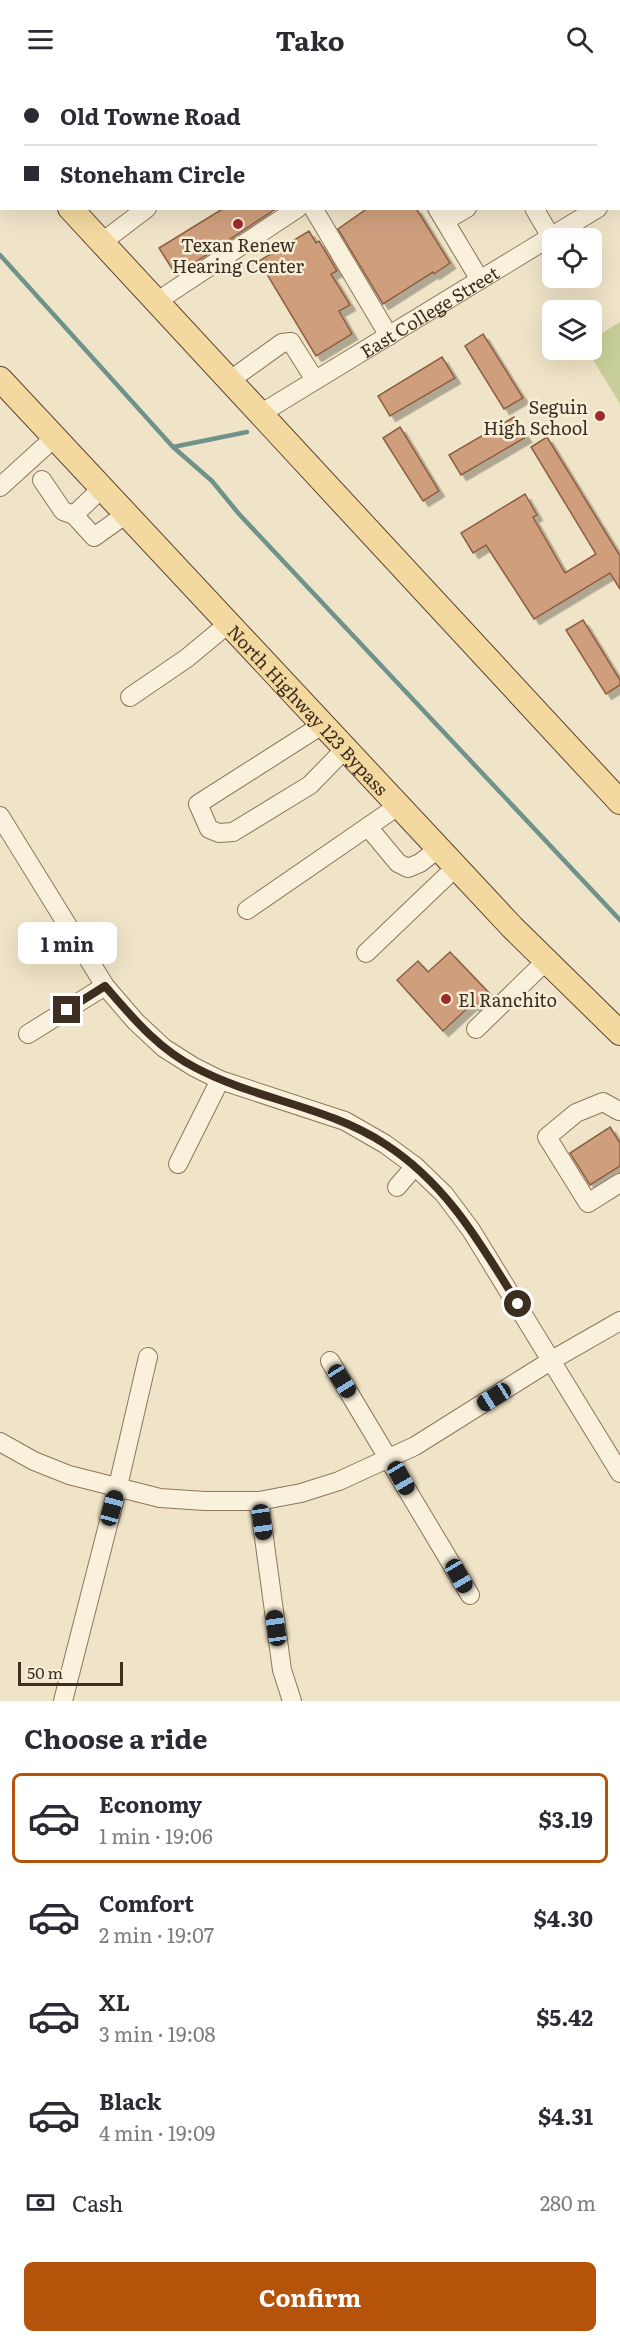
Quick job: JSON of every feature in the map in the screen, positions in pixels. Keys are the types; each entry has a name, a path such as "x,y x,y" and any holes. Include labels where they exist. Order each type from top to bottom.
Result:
{"main road":[{"path":"72,210 620,802"},
{"name":"North Highway 123 Bypass","path":"0,379 438,849 620,1034"}],"street":[{"path":"101,243 142,210"},
{"path":"156,302 295,210"},
{"path":"314,210 389,336"},
{"path":"460,210 441,215 480,280"},
{"path":"535,210 546,228"},
{"name":"East College Street","path":"566,228 595,210"},
{"name":"East College Street","path":"260,414 542,242"},
{"path":"229,381 282,343 291,342 315,380"},
{"path":"0,487 54,438"},
{"path":"42,480 63,511 74,515 94,537 125,515"},
{"path":"74,515 101,489"},
{"path":"130,697 187,658 228,624"},
{"path":"322,724 198,804 209,829 219,833 233,832 310,785 345,749"},
{"path":"247,910 398,806"},
{"path":"2,825 105,986 136,1022 164,1048 220,1080 345,1121 385,1144 415,1166 444,1194 471,1230 620,1473"},
{"path":"368,827 398,863 408,868 420,863 438,849"},
{"path":"366,954 456,867"},
{"path":"476,1029 547,960"},
{"path":"28,1034 105,986"},
{"path":"178,1164 220,1080"},
{"path":"620,1111 603,1102 576,1113 547,1137 588,1203 620,1183"},
{"path":"396,1187 415,1166"},
{"path":"0,1442 34,1461 69,1475 160,1498 259,1501 302,1493 339,1481 415,1446 552,1360 620,1321"},
{"path":"63,1701 118,1486 148,1357"},
{"path":"330,1361 470,1595"},
{"path":"259,1501 282,1670 292,1701"}],"green space":[{"path":"620,322 620,404 593,360 602,360 602,333"}],"building":[{"path":"221,210 274,210 176,275 159,248"},
{"path":"365,210 417,210 450,263 383,304 338,229"},
{"path":"309,231 316,243 319,241 337,271 331,274 350,305 339,311 352,334 316,356 259,261"},
{"path":"483,334 523,398 504,409 465,346"},
{"path":"442,357 455,378 390,416 378,396"},
{"path":"514,417 526,437 461,475 449,455"},
{"path":"400,427 439,491 423,501 383,438"},
{"path":"547,437 620,556 620,589 610,573 534,619 486,545 473,553 461,533 525,494 537,515 533,517 565,573 596,554 531,447"},
{"path":"583,620 620,680 620,685 606,694 566,630"},
{"name":"El Ranchito","path":"450,952 490,994 475,1007 472,1004 443,1031 397,980 418,961 428,972"},
{"path":"610,1127 620,1143 620,1166 590,1185 570,1153"}],"waterway":[{"path":"0,255 173,447 212,481 239,514 620,920"},
{"path":"173,447 247,432"}],"place":[{"name":"Texan Renew Hearing Center","path":"238,224"},
{"name":"Seguin High School","path":"600,416"},
{"name":"El Ranchito","path":"446,999"}],"route":[{"path":"67,1010 105,986 136,1022 164,1048 194,1067 220,1080 345,1121 385,1144 415,1166 444,1194 471,1230 518,1304"}]}
